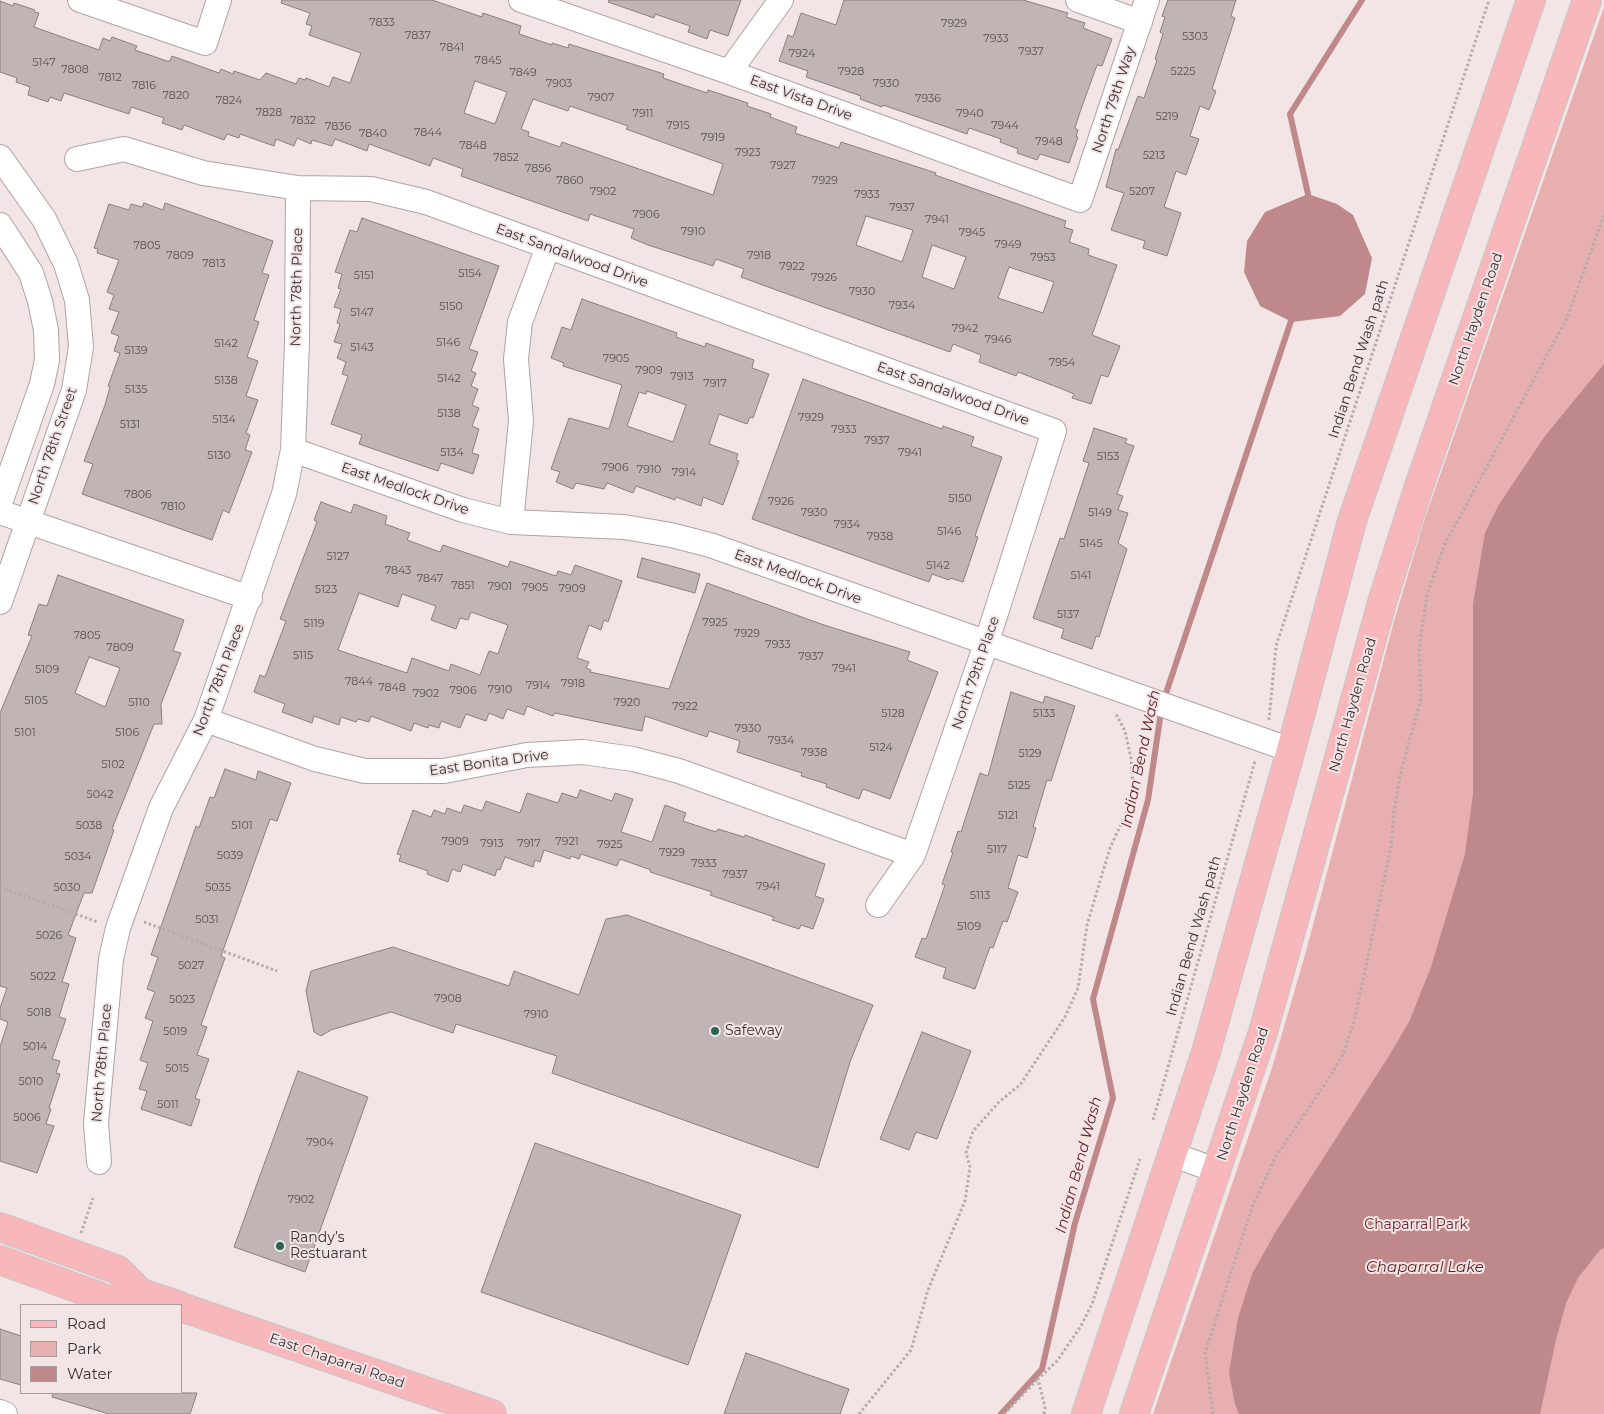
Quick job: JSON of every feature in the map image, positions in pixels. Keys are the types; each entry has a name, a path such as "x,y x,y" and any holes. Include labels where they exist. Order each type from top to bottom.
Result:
{"main road":[{"path":"1086,1414 1206,1052 1291,750 1352,521 1531,0"},
{"name":"North Hayden Road","path":"1134,1414 1174,1289 1218,1171 1263,1032 1388,581 1449,394 1587,0"},
{"path":"0,1227 118,1270 142,1292 175,1304"},
{"path":"0,1260 112,1301 142,1292"},
{"name":"East Chaparral Road","path":"182,1306 492,1414"}],"street":[{"path":"80,0 205,43 219,0"},
{"name":"East Vista Drive","path":"521,0 729,72 1080,200"},
{"path":"729,72 781,0"},
{"path":"1078,0 1140,22"},
{"name":"North 79th Way","path":"1080,200 1147,0"},
{"name":"East Sandalwood Drive","path":"77,159 124,149 203,173 298,188 371,189 426,202 1054,431"},
{"name":"North 78th Street","path":"0,157 44,219 66,264 77,300 81,347 74,390 0,602"},
{"name":"North 78th Place","path":"99,1162 96,1123 110,960 120,921 161,808 206,720 250,598 284,494 293,450 297,341 298,188"},
{"path":"0,225 31,273 46,330 47,360 42,384 0,503"},
{"path":"511,522 521,421 516,359 520,322 548,247"},
{"name":"North 79th Place","path":"878,905 913,855 986,644 1054,431"},
{"name":"East Medlock Drive","path":"293,450 454,507 511,522 624,528 678,537 710,545 986,644 1291,750"},
{"path":"0,512 250,598"},
{"name":"East Bonita Drive","path":"206,720 315,759 365,771 444,771 527,755 583,752 633,759 678,771 913,855"},
{"path":"1171,1154 1218,1171"},
{"path":"0,1412 5,1414"}],"path":[{"name":"Indian Bend Wash path","path":"1267,723 1270,718 1276,646 1489,0"},
{"path":"1213,1414 1205,1353 1253,1205 1275,1158 1343,1054 1355,1018 1391,847 1394,811 1401,771 1420,699 1419,648 1427,595 1444,546 1567,318 1604,216"},
{"path":"859,1414 911,1350 928,1290 965,1201 970,1167 966,1153 973,1131 999,1102 1020,1085 1065,1017 1078,988 1087,925 1110,848 1128,809 1133,787 1132,758 1125,731 1112,706 1114,687"},
{"name":"Indian Bend Wash path","path":"1153,1120 1256,757"},
{"path":"0,887 120,921 277,971"},
{"path":"1004,1414 1058,1361 1081,1326 1092,1304 1140,1159"},
{"path":"81,1234 93,1198"},
{"path":"1038,1379 1045,1408 1044,1414"}],"green space":[{"name":"Chaparral Lake","path":"1604,7 1604,1414 1153,1414 1272,1068 1305,955 1394,621 1424,521"}],"water":[{"path":"1308,194 1337,204 1353,215 1372,258 1365,294 1340,316 1292,322 1260,306 1244,272 1247,241 1265,212"},
{"name":"Chaparral Lake","path":"1604,364 1604,1248 1600,1250 1578,1278 1566,1303 1540,1414 1239,1414 1235,1404 1229,1373 1238,1318 1252,1274 1275,1233 1409,1022 1431,967 1465,854 1473,794 1473,604 1485,533 1498,506 1545,436"}],"building":[{"path":"282,0 432,0 482,17 483,13 521,26 519,34 552,45 552,43 568,48 569,44 664,74 663,78 707,93 708,90 748,103 747,106 771,114 770,117 797,127 795,133 839,148 841,142 936,173 935,175 1066,221 1064,227 1073,230 1069,242 1089,249 1088,255 1117,265 1092,335 1120,346 1108,377 1101,375 1091,404 1072,398 1074,394 1062,389 1018,372 1016,376 979,362 981,355 953,344 950,352 741,277 744,269 716,259 713,266 648,245 631,238 634,229 590,214 588,221 461,176 463,169 433,158 430,166 369,144 367,151 335,139 332,146 312,140 311,144 297,138 294,146 276,139 274,146 240,134 239,138 227,134 224,140 184,125 182,130 162,123 164,118 131,107 129,114 64,93 61,101 50,97 48,102 28,95 30,87 16,82 17,78 0,72 0,1 13,6 14,3 39,13 34,27 99,50 103,38 110,41 112,37 137,46 135,50 167,61 170,61 172,56 219,73 221,69 233,74 234,71 260,80 266,73 296,84 299,78 305,80 306,78 329,87 333,77 350,83 361,53 309,35 312,26 306,24 310,13 281,3","holes":["475,81 507,92 495,124 464,113","533,99 568,111 570,106 628,126 626,129 723,164 713,195 562,142 560,147 528,136 529,132 521,129","866,216 913,230 902,262 856,245","932,245 966,257 954,289 922,277","1009,267 1054,282 1043,313 998,298"]},
{"path":"609,0 741,0 728,36 710,30 707,39 688,32 690,26 655,14 654,18 608,2"},
{"path":"844,0 1023,0 1068,13 1066,17 1085,23 1083,28 1112,39 1102,66 1097,65 1080,112 1075,128 1078,130 1076,137 1078,137 1069,163 1040,154 1037,160 1017,153 1018,149 1000,142 1001,139 969,128 967,134 883,105 882,107 860,99 861,96 806,77 808,71 779,61 788,35 793,37 801,13 836,25"},
{"path":"1168,0 1236,0 1231,16 1235,18 1212,89 1216,91 1209,110 1200,106 1190,136 1199,139 1186,175 1176,171 1164,207 1181,213 1167,256 1143,248 1145,241 1111,230 1124,193 1106,187 1116,149 1118,150 1138,96 1144,98 1157,60 1155,59 1163,34 1160,32 1165,17 1162,16"},
{"path":"144,203 163,210 165,203 273,241 262,273 269,275 254,320 259,322 247,357 258,361 246,396 258,400 246,433 250,435 245,450 252,452 229,513 223,510 212,540 82,494 93,464 84,461 105,405 110,387 108,386 120,353 114,351 119,336 111,333 119,312 109,309 114,295 107,292 119,260 97,253 98,249 94,248 109,204 129,210 131,204 142,207"},
{"path":"362,218 499,266 469,349 478,352 471,371 476,373 471,386 478,389 472,405 479,408 472,426 479,429 472,453 479,455 473,474 441,463 438,471 359,444 362,435 331,424 348,376 342,374 346,362 337,358 342,344 334,342 340,324 337,323 341,309 334,307 341,289 338,288 342,274 335,272 350,230 357,232"},
{"path":"582,299 677,333 676,337 705,347 706,343 754,360 752,368 769,374 753,418 750,417 747,424 719,414 709,444 738,454 736,460 739,461 723,505 703,497 701,506 676,497 675,500 636,486 633,493 607,483 604,489 576,483 573,489 556,482 560,472 551,469 569,418 609,429 622,385 563,366 564,363 551,358 562,327 571,330","holes":["647,391 686,405 673,442 627,426 639,392 646,394"]},
{"path":"803,379 942,429 943,426 974,437 971,446 1002,457 975,536 978,537 963,582 950,578 949,580 932,574 929,582 752,519"},
{"path":"1094,428 1127,439 1125,443 1134,446 1117,494 1123,496 1118,510 1128,513 1118,543 1127,549 1099,637 1096,636 1092,649 1061,638 1064,629 1033,618 1060,538 1064,539 1089,463 1083,461"},
{"path":"321,502 351,513 354,504 387,516 385,524 410,533 407,540 440,552 443,545 508,567 510,561 556,576 558,571 571,575 575,565 622,581 608,622 604,620 601,630 589,625 577,658 589,662 586,668 591,670 590,672 669,689 707,583 824,625 910,652 907,660 938,672 890,799 863,789 859,799 826,787 827,784 801,776 802,773 737,752 740,741 709,731 707,737 645,716 642,731 555,713 553,716 527,706 524,715 507,709 503,719 489,713 486,721 466,714 460,728 441,721 439,728 429,725 428,728 414,723 411,731 371,716 369,722 358,719 356,722 341,717 339,725 314,716 312,723 282,712 285,704 254,692 260,675 265,677 286,621 280,619 317,522 314,520","holes":["359,593 398,607 402,594 436,606 431,620 456,629 460,618 468,620 471,612 508,625 498,654 489,651 480,675 451,664 449,671 412,658 407,673 338,650"]},
{"path":"642,558 700,574 695,593 637,577"},
{"path":"58,575 184,620 173,651 181,653 161,704 162,724 154,724 112,829 114,830 92,893 84,893 68,935 76,938 62,982 69,984 59,1017 66,1019 52,1059 60,1061 56,1073 60,1074 46,1124 54,1126 37,1173 0,1161 0,1047 8,1022 0,1019 0,1008 7,988 0,986 0,713 32,636 28,635 39,604 47,606","holes":["89,657 120,668 105,707 75,693"]},
{"path":"1011,692 1043,703 1045,696 1075,706 1051,781 1047,780 1033,827 1036,828 1027,858 1018,855 1008,888 1018,892 1007,922 1003,921 993,948 990,947 975,989 943,978 946,968 915,957 922,938 926,939 945,885 942,884 953,852 951,852 958,831 961,832 980,773 988,776"},
{"path":"225,769 256,780 258,771 291,783 277,821 270,819 221,956 225,958 201,1025 207,1027 197,1055 209,1059 195,1098 200,1100 191,1126 141,1109 147,1091 139,1089 148,1063 140,1060 153,1021 145,1018 155,992 147,989 158,957 151,955 196,826 199,828 210,797 214,798"},
{"path":"580,790 612,801 615,793 633,799 621,832 652,842 665,805 686,813 683,821 716,832 718,829 744,837 745,835 825,864 815,896 824,899 813,929 801,925 799,929 772,920 774,917 710,895 712,892 650,872 651,870 620,859 617,866 581,854 579,859 571,856 570,859 544,850 540,862 535,860 533,867 505,857 500,870 497,869 495,876 463,864 460,872 452,869 448,882 427,874 428,871 399,861 401,855 397,854 413,810 431,817 434,810 445,814 447,808 461,813 464,805 482,811 486,801 520,813 527,793 558,803 562,793 577,798"},
{"name":"Safeway","path":"627,915 873,1005 850,1062 818,1168 552,1073 557,1056 456,1024 453,1033 391,1012 331,1030 321,1036 314,1032 306,991 311,971 393,947 509,986 514,971 579,995 606,919"},
{"path":"922,1032 971,1051 937,1139 916,1132 909,1150 880,1139"},
{"path":"298,1071 368,1097 305,1272 234,1247"},
{"path":"535,1143 741,1215 688,1365 481,1292"},
{"path":"0,1329 20,1336 20,1385 0,1379"},
{"path":"746,1353 849,1389 840,1414 724,1414"},
{"path":"197,1393 190,1414 109,1414 52,1397 53,1394"}],"waterway":[{"name":"Indian Bend Wash","path":"1308,201 1290,114 1362,0"},
{"name":"Indian Bend Wash","path":"1001,1414 1042,1369 1075,1223 1113,1098 1093,999 1148,800 1162,705 1293,315"}],"place":[{"name":"Safeway","path":"715,1031"},
{"name":"Randy’s Restuarant","path":"280,1246"}],"park label":[{"name":"Chaparral Park","path":"1416,1225"}]}
